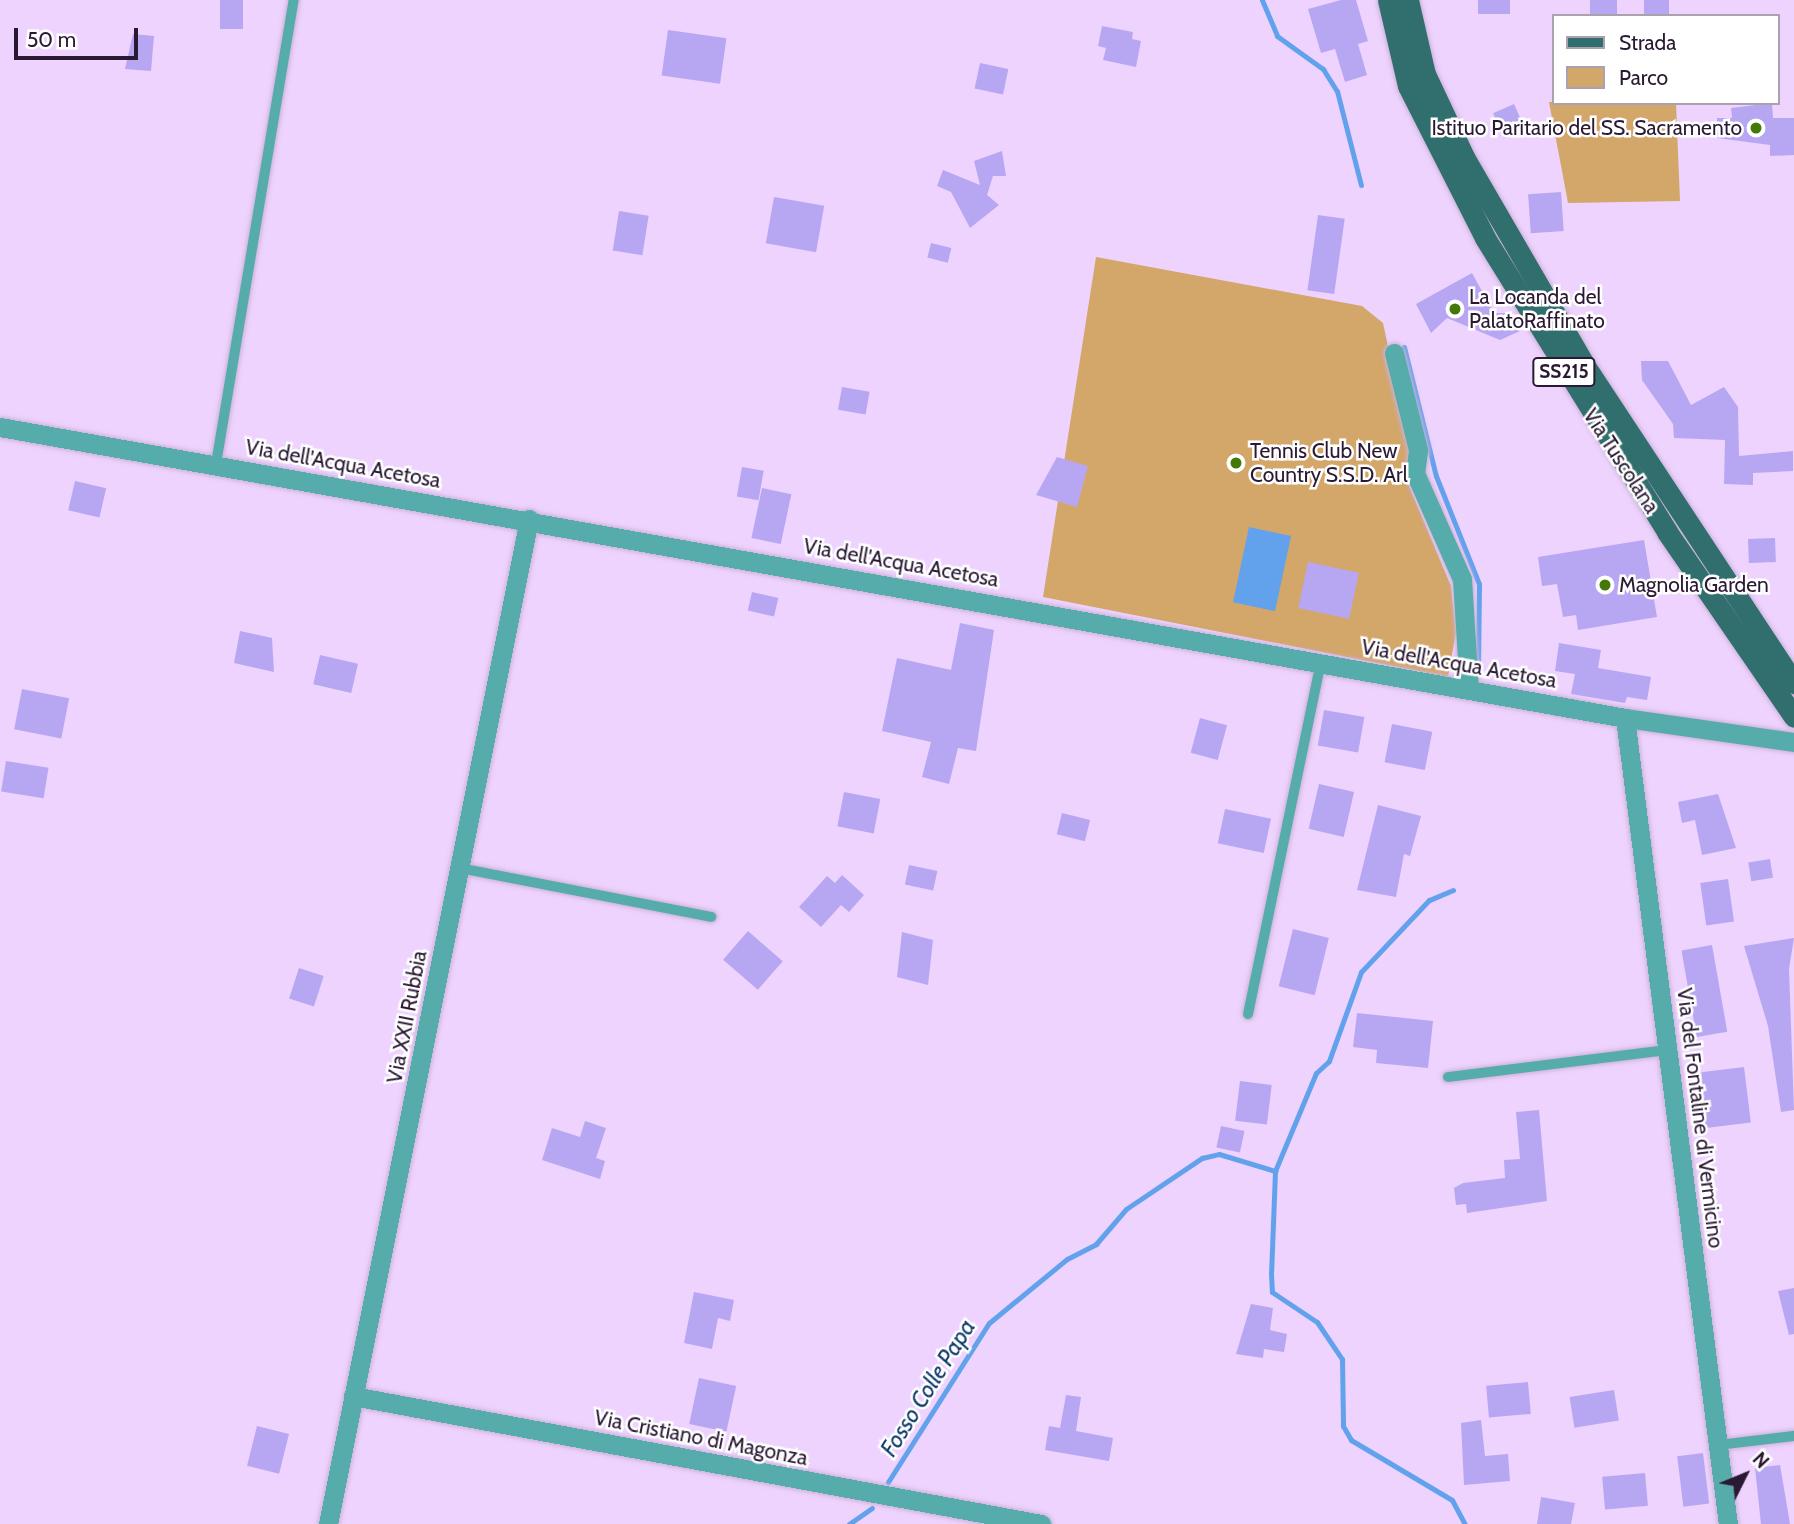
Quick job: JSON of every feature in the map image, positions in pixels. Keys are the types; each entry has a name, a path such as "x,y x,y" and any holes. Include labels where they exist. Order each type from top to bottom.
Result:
{"main road":[{"name":"Via Tuscolana","path":"1388,0 1408,86 1478,226 1574,387 1785,671"},
{"name":"Via Tuscolana","path":"1408,0 1425,74 1464,157 1579,357 1785,671 1794,717"}],"street":[{"path":"1394,353 1418,450 1415,473 1462,579 1469,689"},
{"name":"Via dell'Acqua Acetosa","path":"0,427 529,519 1625,718 1794,742"},
{"name":"Via XXII Rubbia","path":"328,1524 529,519"},
{"name":"Via del Fontaline di Vermicino","path":"1625,718 1728,1524"},
{"name":"Via Cristiano di Magonza","path":"353,1396 1041,1524"}],"lane":[{"path":"216,464 294,0"},
{"path":"1248,1014 1321,663"},
{"path":"460,868 711,918"},
{"path":"1448,1077 1668,1051"},
{"path":"1718,1444 1794,1436"}],"green space":[{"path":"1549,102 1552,102 1552,105 1676,105 1680,201 1568,203"},
{"name":"Tennis Club New Country S.S.D. Arl","path":"1096,257 1362,306 1383,323 1409,444 1407,481 1451,586 1456,632 1448,677 1043,597"}],"water":[{"path":"1249,527 1291,536 1275,611 1233,602"}],"building":[{"path":"220,0 243,0 243,29 220,29"},
{"path":"1341,0 1356,0 1368,41 1358,44 1367,75 1345,82 1335,49 1321,53 1308,9"},
{"path":"1478,0 1510,0 1510,14 1478,14"},
{"path":"1590,0 1617,0 1617,14 1590,14"},
{"path":"1644,0 1669,0 1669,14 1644,14"},
{"path":"1102,26 1133,32 1132,39 1141,41 1136,67 1103,60 1106,48 1098,46"},
{"path":"668,30 726,38 720,84 662,76"},
{"path":"133,34 154,36 151,71 125,69"},
{"path":"980,63 1008,69 1003,94 975,88"},
{"path":"1514,104 1525,129 1504,138 1493,113"},
{"name":"Istituo Paritario del SS. Sacramento","path":"1772,105 1773,118 1794,118 1794,155 1770,156 1770,145 1717,138 1717,118 1732,118 1731,108"},
{"path":"1002,151 1006,176 993,176 987,195 999,205 970,228 951,192 937,186 943,170 980,185 974,161"},
{"path":"1561,192 1564,231 1531,233 1528,194"},
{"path":"774,197 824,206 816,252 766,243"},
{"path":"619,211 649,216 642,255 613,251"},
{"path":"1318,215 1345,219 1334,294 1307,290"},
{"path":"931,243 951,248 948,263 927,258"},
{"name":"La Locanda del PalatoRaffinato","path":"1472,273 1494,313 1507,313 1520,331 1500,340 1447,318 1431,333 1416,304"},
{"path":"1641,361 1668,361 1691,405 1724,387 1738,407 1739,456 1793,451 1793,471 1753,473 1753,485 1724,484 1725,440 1674,438 1673,424 1642,380"},
{"path":"842,387 870,392 866,415 838,410"},
{"path":"1057,457 1088,466 1077,507 1036,495"},
{"path":"742,467 764,471 758,500 737,497"},
{"path":"75,481 106,488 99,517 68,510"},
{"path":"762,488 791,494 781,544 751,538"},
{"path":"1775,538 1776,562 1749,563 1748,539"},
{"name":"Magnolia Garden","path":"1644,540 1657,617 1578,630 1576,615 1563,617 1557,584 1542,586 1538,557"},
{"path":"1308,562 1359,573 1349,619 1298,608"},
{"path":"752,592 778,598 774,617 748,611"},
{"path":"960,623 994,630 976,751 958,748 949,784 922,777 931,742 882,731 897,658 951,670"},
{"path":"240,631 272,638 274,672 234,663"},
{"path":"1559,643 1601,650 1598,668 1651,677 1647,700 1627,697 1625,703 1571,694 1575,674 1555,671"},
{"path":"320,655 358,664 351,693 313,684"},
{"path":"22,689 69,698 61,738 14,729"},
{"path":"1324,710 1364,717 1358,753 1318,745"},
{"path":"1200,718 1227,725 1218,760 1191,753"},
{"path":"1392,724 1432,732 1425,770 1385,762"},
{"path":"6,761 48,768 44,798 1,792"},
{"path":"1319,784 1354,792 1344,837 1309,829"},
{"path":"844,792 880,799 874,833 837,826"},
{"path":"1718,794 1736,848 1702,855 1695,820 1682,823 1678,802"},
{"path":"1378,805 1421,816 1410,856 1404,854 1396,897 1357,890"},
{"path":"1225,809 1271,819 1264,853 1218,843"},
{"path":"1062,813 1090,820 1085,841 1057,834"},
{"path":"1770,859 1773,878 1751,881 1748,862"},
{"path":"909,865 937,871 933,891 905,885"},
{"path":"842,875 864,895 849,912 841,905 821,927 799,907 827,876 835,883"},
{"path":"1728,879 1734,922 1706,925 1700,883"},
{"path":"1293,929 1329,938 1315,995 1279,986"},
{"path":"748,931 783,961 758,990 723,960"},
{"path":"902,932 933,940 928,985 897,977"},
{"path":"1794,938 1789,969 1794,1110 1781,1112 1768,1026 1744,946"},
{"path":"1712,945 1727,1032 1697,1037 1681,950"},
{"path":"299,968 324,976 314,1006 289,998"},
{"path":"1357,1013 1433,1021 1428,1068 1376,1063 1377,1050 1353,1047"},
{"path":"1744,1067 1751,1123 1704,1128 1697,1073"},
{"path":"1240,1081 1272,1085 1267,1125 1235,1121"},
{"path":"1539,1110 1547,1201 1467,1213 1466,1204 1456,1205 1454,1188 1463,1183 1505,1178 1504,1160 1520,1159 1516,1112"},
{"path":"585,1121 606,1128 596,1158 605,1161 600,1179 542,1160 552,1128 580,1137"},
{"path":"1221,1126 1244,1131 1240,1153 1216,1148"},
{"path":"1794,1288 1794,1334 1789,1335 1778,1291"},
{"path":"694,1292 734,1300 730,1321 718,1318 712,1349 684,1343"},
{"path":"1251,1304 1273,1308 1270,1330 1287,1334 1284,1352 1264,1349 1263,1358 1236,1354"},
{"path":"699,1378 736,1386 726,1432 689,1424"},
{"path":"1528,1382 1531,1414 1489,1418 1486,1386"},
{"path":"1614,1390 1619,1421 1574,1428 1570,1397"},
{"path":"1066,1395 1081,1397 1076,1431 1113,1438 1109,1461 1045,1450 1049,1426 1060,1428"},
{"path":"1481,1420 1485,1456 1508,1454 1510,1481 1464,1485 1461,1423"},
{"path":"257,1426 289,1434 279,1474 247,1466"},
{"path":"1703,1453 1709,1504 1683,1507 1677,1456"},
{"path":"1780,1465 1790,1524 1761,1524 1755,1468"},
{"path":"1645,1473 1648,1506 1605,1510 1602,1477"},
{"path":"1541,1497 1575,1503 1571,1524 1537,1524"}],"waterway":[{"path":"1262,0 1277,36 1323,69 1337,91 1361,185"},
{"path":"1404,347 1436,476 1479,584 1478,671"},
{"path":"1453,890 1429,900 1361,972 1329,1061 1316,1073 1275,1171 1271,1274 1272,1292 1317,1322 1342,1359 1343,1426 1351,1440 1452,1500 1465,1524"},
{"name":"Fosso Colle Papa","path":"888,1482 989,1323 1067,1259 1096,1244 1126,1209 1202,1158 1219,1154 1275,1171"},
{"name":"Fosso Colle Papa","path":"849,1524 872,1508"}],"place":[{"name":"Istituo Paritario del SS. Sacramento","path":"1756,128"},
{"name":"La Locanda del PalatoRaffinato","path":"1455,309"},
{"name":"Tennis Club New Country S.S.D. Arl","path":"1236,463"},
{"name":"Magnolia Garden","path":"1605,585"}]}
